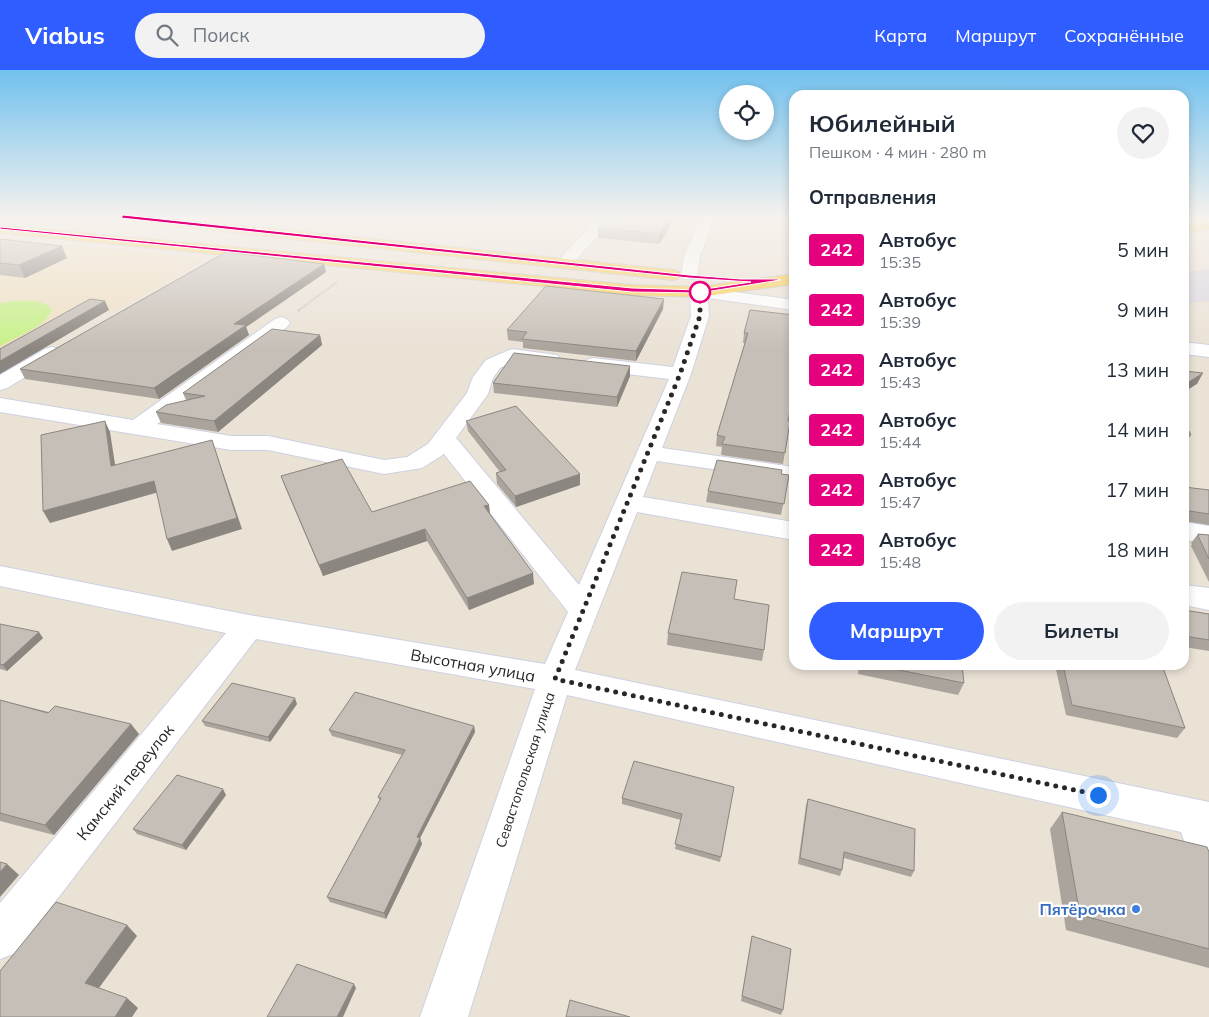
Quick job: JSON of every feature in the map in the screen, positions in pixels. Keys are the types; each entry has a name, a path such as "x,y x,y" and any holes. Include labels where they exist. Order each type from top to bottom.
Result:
{"main road":[{"path":"329,261 632,290 694,284 785,280"},
{"path":"538,261 694,284"}],"street":[{"path":"201,266 210,261"},
{"name":"Севастопольская улица","path":"444,1017 555,679 680,374 700,316 694,284 692,261"},
{"path":"785,280 771,291 773,296 779,301 789,304"},
{"path":"694,284 789,304"},
{"path":"136,428 281,323"},
{"path":"0,384 67,345"},
{"path":"1189,349 1209,351"},
{"path":"0,405 231,443 268,443 384,467 413,463 436,449 477,394 482,377 493,364 512,355 680,374"},
{"path":"444,439 583,610"},
{"path":"648,453 789,472"},
{"path":"628,503 789,530"},
{"path":"1189,532 1209,535"},
{"name":"Высотная улица","path":"4,581 555,679 1202,818"},
{"path":"1189,596 1209,599"},
{"name":"Камский переулок","path":"0,936 249,626"},
{"path":"1202,818 1209,857"}],"path":[{"path":"281,323 360,264"}],"shaded area":[{"path":"0,261 202,261 113,311 95,309 0,362"},
{"path":"1209,269 1209,301 1189,303 1189,271"}],"green space":[{"path":"13,301 40,302 49,306 52,310 49,316 37,326 0,346 0,303"}],"building":[{"path":"0,261 28,261 19,265 0,263"},
{"path":"210,261 301,261 324,264 234,324 246,325 154,388 20,369"},
{"path":"546,286 664,299 636,351 522,339 527,332 507,330"},
{"path":"90,299 105,301 0,361 0,349"},
{"path":"750,310 789,314 789,428 785,453 722,444 725,437 717,435 748,333 744,333"},
{"path":"272,329 320,335 214,421 156,412 166,405 205,396 183,393"},
{"path":"514,353 630,366 617,397 493,383"},
{"path":"1189,372 1203,373 1189,382"},
{"path":"516,406 580,474 515,496 496,473 506,470 466,421"},
{"path":"105,421 111,466 212,440 237,518 167,539 154,481 43,511 41,435"},
{"path":"342,459 372,512 470,481 489,505 484,506 533,573 467,598 425,529 319,565 281,476"},
{"path":"717,460 782,470 781,474 789,475 784,504 708,491"},
{"path":"1189,488 1209,490 1209,514 1190,511"},
{"path":"1198,534 1209,535 1209,559 1198,536"},
{"path":"682,572 737,580 734,599 769,605 764,650 668,633"},
{"path":"1189,611 1209,614 1209,640 1189,637"},
{"path":"0,624 39,632 3,665 0,664"},
{"path":"899,670 963,670 964,683"},
{"path":"1064,670 1164,670 1185,728 1072,705"},
{"path":"232,683 295,698 268,737 202,721"},
{"path":"355,692 474,726 417,837 420,838 384,913 327,897 381,798 378,797 405,750 329,730"},
{"path":"0,700 48,713 55,706 131,724 45,825 0,813"},
{"path":"634,761 734,787 721,857 675,844 682,814 622,798"},
{"path":"177,775 223,789 182,845 133,829"},
{"path":"808,799 915,829 914,871 844,852 842,870 800,858"},
{"name":"Пятёрочка","path":"1062,812 1207,847 1209,852 1209,949 1080,915"},
{"path":"0,862 7,864 0,872"},
{"path":"56,902 127,925 85,983 127,998 115,1017 0,1017 0,971"},
{"path":"752,936 791,949 783,1010 742,996"},
{"path":"297,964 354,984 337,1017 267,1017"},
{"path":"570,1000 630,1017 566,1017"}],"bus line":[{"name":"242","path":"331,261 668,292 699,292 777,280 741,281 547,261"}],"place":[{"name":"Пятёрочка","path":"1136,909"}],"route":[{"path":"700,292 700,316 680,374 555,679 1098,795"}]}
